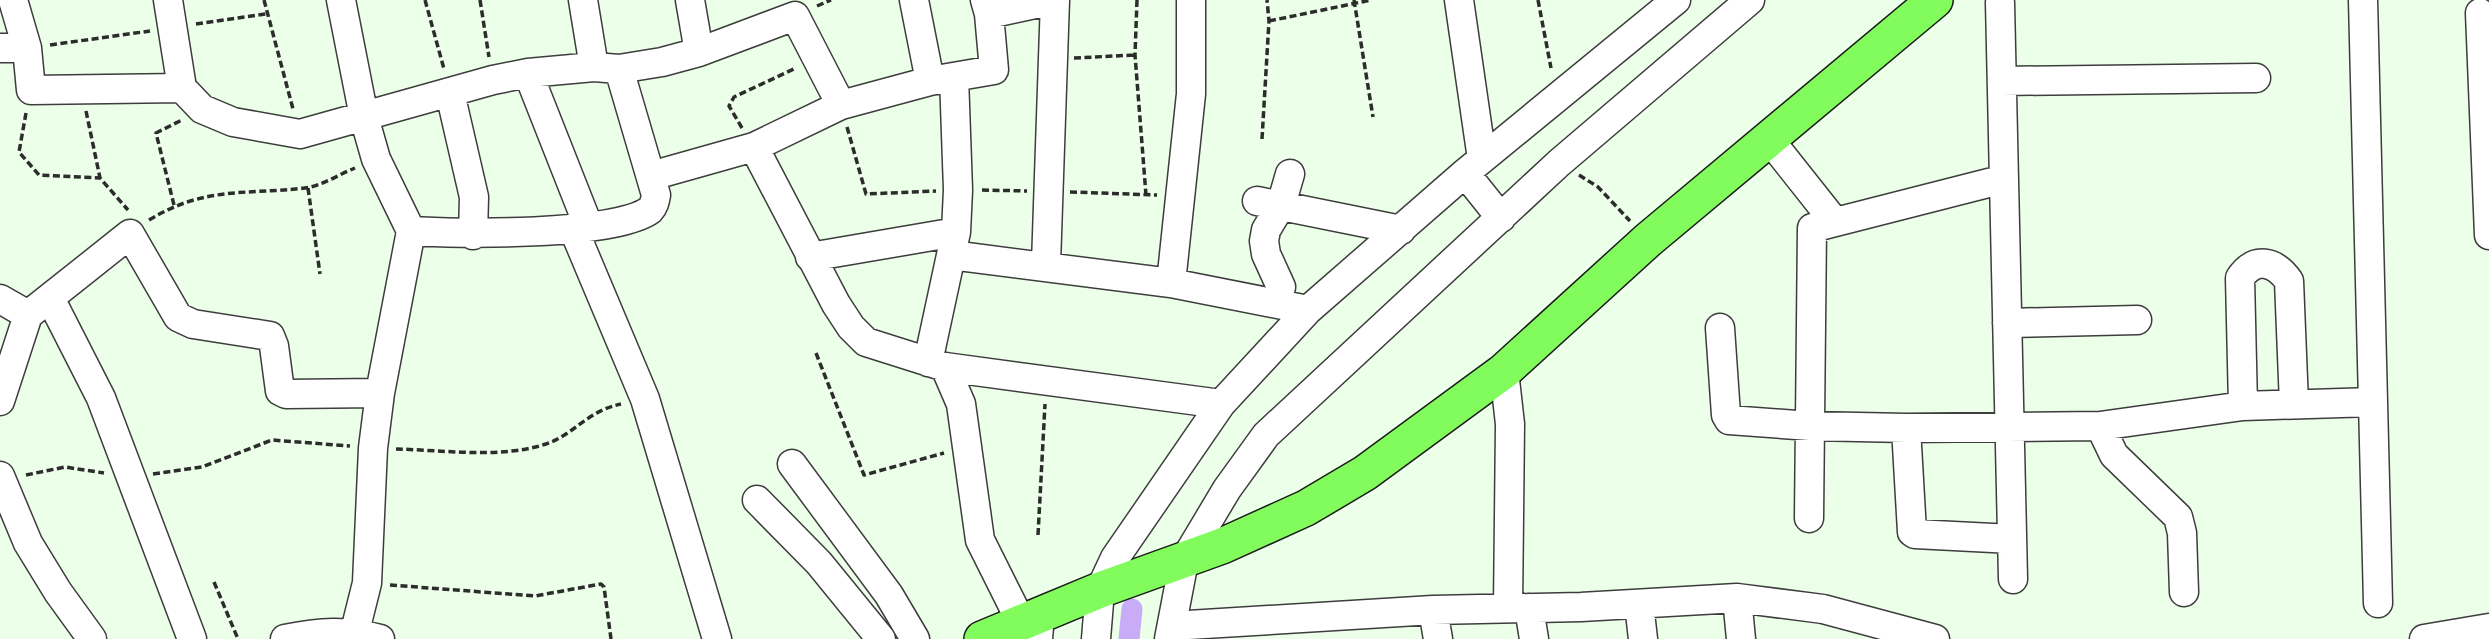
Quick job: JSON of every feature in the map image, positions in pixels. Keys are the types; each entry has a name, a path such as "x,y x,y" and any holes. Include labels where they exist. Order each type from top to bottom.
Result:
{"main road":[{"path":"982,639 1033,625 1100,590 1184,561 1254,532 1338,491 1408,444 1504,371 1648,240 1936,0"}],"street":[{"path":"13,0 14,48 31,90 182,88"},
{"path":"341,0 364,117 376,159 411,231 380,393 373,448 367,583 352,635"},
{"path":"411,231 473,235 580,227 630,219 649,210 656,195 651,176 606,68 583,0"},
{"path":"690,0 699,52"},
{"path":"914,0 942,79 958,190 937,365 961,404 980,540 1033,625"},
{"path":"651,176 754,147 841,105 942,79 994,70 987,7 1054,0 1051,192 1046,264"},
{"path":"1171,282 1191,94 1191,0"},
{"path":"1459,0 1473,166 1501,218"},
{"path":"1096,639 1100,590 1138,521 1221,404 1308,310 1473,166 1675,0"},
{"path":"1750,0 1559,163 1266,435 1227,489 1184,561 1171,633 1363,627 1433,610 1639,604 1737,598 1823,608 1935,639"},
{"path":"2363,0 2378,603"},
{"path":"2000,3 2013,579"},
{"path":"2480,13 2489,235"},
{"path":"170,14 182,88 202,109 233,122 300,134 493,80 528,73 606,68 699,52 795,16 841,105"},
{"path":"528,73 580,227 645,399 717,639"},
{"path":"2002,82 2256,78"},
{"path":"450,93 474,197 473,235"},
{"path":"1769,139 1834,221"},
{"path":"754,147 836,304 860,338 874,347 937,365 1221,404"},
{"path":"1281,287 1266,254 1264,241 1269,203 1290,174"},
{"path":"1809,518 1812,228 2004,180"},
{"path":"1269,203 1401,230"},
{"path":"0,401 28,315 130,234 178,317 193,324 270,336 281,391 286,394 380,393"},
{"path":"810,257 953,244 1046,264 1171,282 1308,310"},
{"path":"2244,406 2240,278 2247,268 2257,263 2271,264 2289,281 2294,404"},
{"path":"50,298 101,398 192,639"},
{"path":"0,299 28,315"},
{"path":"2007,323 2137,320"},
{"path":"1720,328 1727,418 1810,426 2100,426 2244,406 2373,402"},
{"path":"1504,371 1510,425 1519,608 1534,639"},
{"path":"2100,426 2114,455 2178,517 2182,533 2184,592"},
{"path":"1906,428 1912,532 2012,539"},
{"path":"792,464 888,595 915,639"},
{"path":"1,479 38,559 92,639"},
{"path":"757,500 819,563 881,639"},
{"path":"1737,598 1741,639"},
{"path":"1639,604 1643,639"},
{"path":"1433,610 1438,639"},
{"path":"2424,639 2489,628"},
{"path":"285,639 352,635 380,639"}],"path":[{"path":"264,0 300,134"},
{"path":"425,0 450,93"},
{"path":"480,0 493,80"},
{"path":"841,105 866,194 958,190 1146,195 1135,55 1137,0"},
{"path":"1262,139 1269,21 1267,0"},
{"path":"1269,21 1354,1 1371,0"},
{"path":"1538,0 1551,68"},
{"path":"1354,1 1373,117"},
{"path":"14,48 170,14 266,14"},
{"path":"1055,58 1135,55"},
{"path":"754,147 730,109 730,102 740,93 817,58"},
{"path":"31,90 19,152 39,175 100,178"},
{"path":"82,90 100,178 132,216"},
{"path":"156,133 174,205"},
{"path":"141,225 174,205 235,190 308,188 376,159"},
{"path":"1559,163 1598,187 1648,240"},
{"path":"308,188 320,274"},
{"path":"816,353 864,475 966,446"},
{"path":"1038,535 1047,379"},
{"path":"1,479 65,467 129,478 202,467 272,440 373,448 493,452 546,444 596,410 645,399"},
{"path":"214,582 238,639"},
{"path":"367,583 535,596 601,584 604,587 611,639"}],"waterway":[{"path":"1129,639 1132,609"}]}
